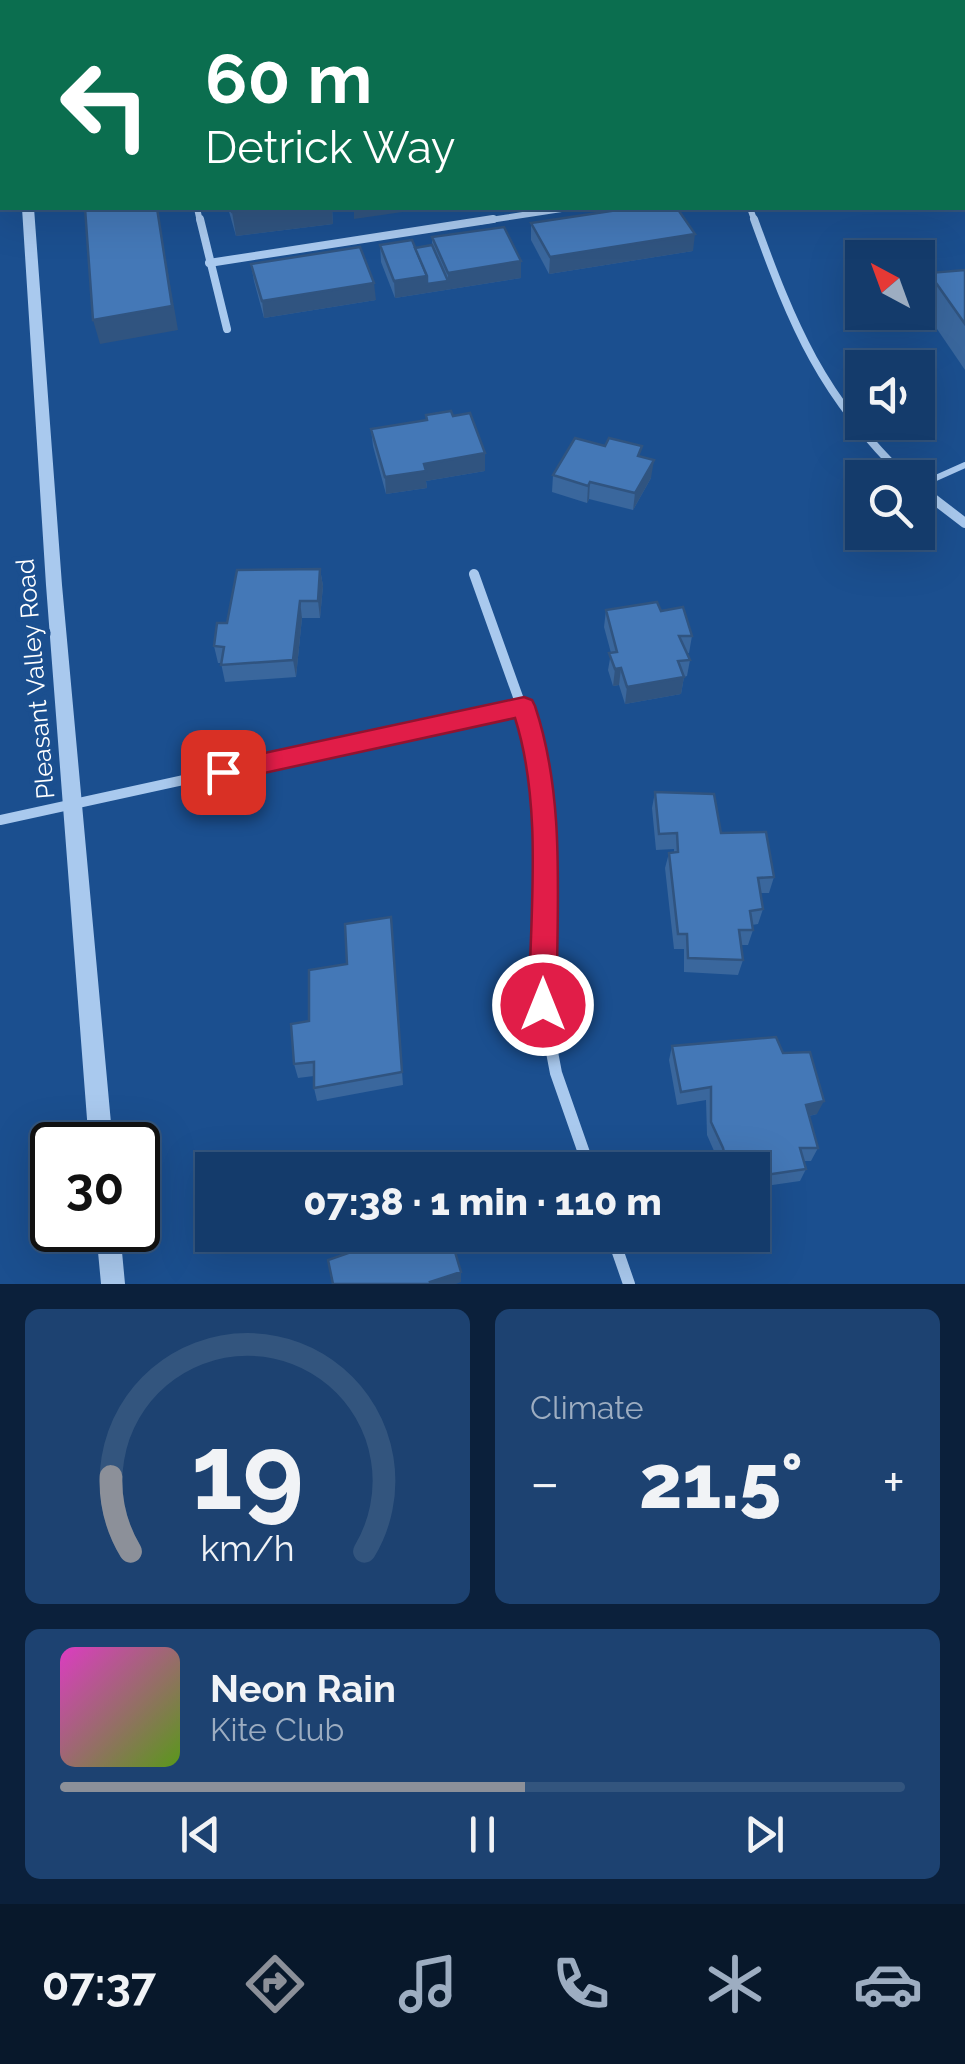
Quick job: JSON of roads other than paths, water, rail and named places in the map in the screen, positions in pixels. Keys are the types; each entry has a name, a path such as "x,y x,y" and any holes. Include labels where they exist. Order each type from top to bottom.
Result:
{"street":[{"name":"Pleasant Valley Road","path":"28,210 99,1122"},
{"path":"198,210 227,329"},
{"path":"497,210 501,218"},
{"path":"210,264 555,210"},
{"path":"751,210 801,346 820,382 848,420 888,460"},
{"path":"935,500 965,523"},
{"path":"474,574 537,750 543,795 543,1005 556,1073 584,1152"},
{"path":"0,820 524,706"},
{"path":"110,1252 113,1284"},
{"path":"618,1252 629,1284"}],"lane":[{"path":"935,479 965,465"}]}
